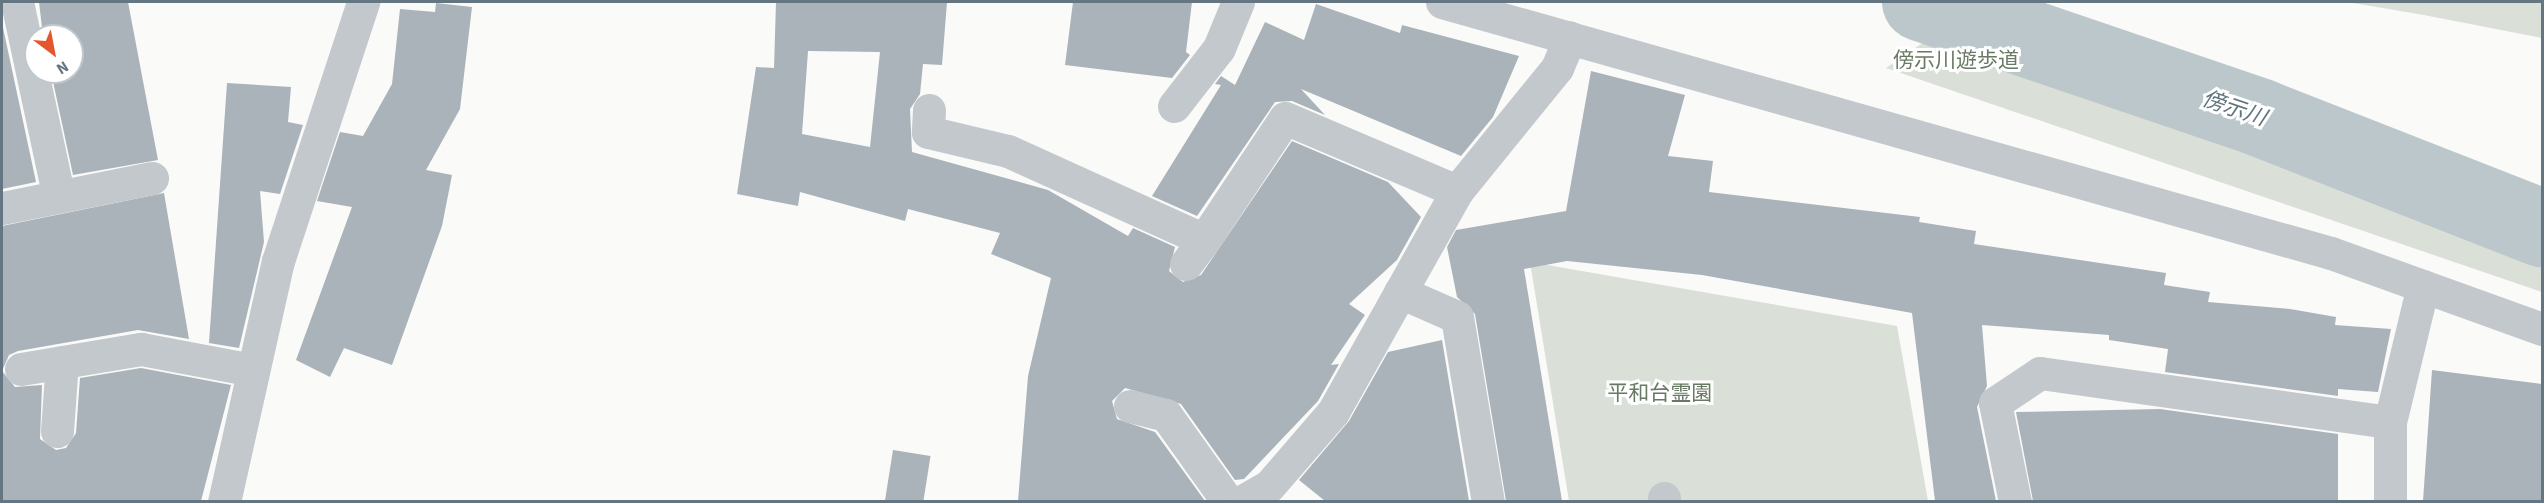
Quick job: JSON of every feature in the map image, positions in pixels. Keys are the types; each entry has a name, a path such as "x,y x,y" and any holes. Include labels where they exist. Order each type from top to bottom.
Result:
{"street":[{"path":"17,2 58,193"},
{"path":"224,501 278,261 363,2"},
{"path":"1174,106 1219,48 1238,2"},
{"path":"1442,2 2331,253 2542,329"},
{"path":"1262,496 1333,412 1457,191 1557,68 1570,38"},
{"path":"929,110 928,132 1008,150 1195,252 1285,118 1457,191"},
{"path":"2,208 58,193 152,178"},
{"path":"2391,501 2390,422 2423,286"},
{"path":"1400,292 1457,317 1488,501"},
{"path":"21,369 141,349 253,370"},
{"path":"57,431 62,362"},
{"path":"2015,501 1995,403 2040,373 2390,422"},
{"path":"1130,406 1166,415 1228,501"}],"green space":[{"path":"2347,2 2542,2 2542,38 2424,15"},
{"name":"傍示川遊歩道","path":"1949,25 2542,250 2542,292 1886,68"},
{"name":"平和台霊園","path":"1530,262 1897,326 1928,501 1569,501"}],"building":[{"path":"39,2 128,2 158,160 73,175 54,84 84,84 84,24 42,24"},
{"path":"776,2 947,2 942,65 923,64 920,94 910,109 912,152 1048,190 1128,236 1133,228 1175,247 1169,271 1183,282 1201,275 1292,141 1388,182 1421,217 1397,260 1349,304 1365,315 1331,365 1339,364 1318,401 1244,479 1235,480 1181,404 1125,388 1112,401 1117,419 1155,432 1205,501 1018,501 1028,376 1051,278 991,254 1000,233 908,209 905,221 800,192 798,206 737,194 756,67 774,68","holes":["808,51 880,52 870,147 802,134"]},
{"path":"1073,2 1192,2 1186,52 1190,55 1172,78 1065,65"},
{"path":"436,3 472,7 460,109 426,170 452,175 442,226 392,365 344,348 330,377 296,360 352,207 317,201 340,132 363,136 392,84 400,9 435,12"},
{"path":"1316,4 1400,33 1402,25 1519,56 1493,117 1461,156 1301,89 1325,115 1292,101 1275,102 1197,216 1152,196 1221,85 1215,84 1221,76 1235,85 1265,22 1304,40"},
{"path":"2,23 36,182 2,189"},
{"path":"1591,71 1685,95 1668,156 1713,161 1709,192 1920,217 1919,222 1976,231 1974,244 2166,273 2164,285 2210,292 2208,302 2290,309 2336,317 2335,325 2391,329 2378,392 2338,389 2338,396 2165,372 2168,349 2109,340 2109,335 1982,325 1987,386 1977,407 1996,501 1935,501 1912,313 1702,275 1567,261 1524,269 1562,501 1506,501 1475,314 1457,297 1447,247 1456,230 1566,211"},
{"path":"227,83 291,87 288,122 303,125 280,194 260,191 264,242 239,348 209,343"},
{"path":"164,193 189,339 138,330 18,351 9,355 2,371 2,226"},
{"path":"1442,340 1469,501 1325,501 1299,480 1349,421 1388,352"},
{"path":"141,368 231,385 201,501 2,501 2,371 15,387 42,385 40,439 56,450 66,448 76,433 80,378"},
{"path":"2432,370 2542,384 2542,501 2423,501"},
{"path":"2160,409 2338,434 2338,501 2033,501 2016,412"},
{"path":"893,450 931,456 923,502 885,501"}],"waterway":[{"name":"傍示川","path":"1921,2 2261,118 2542,228"}]}
